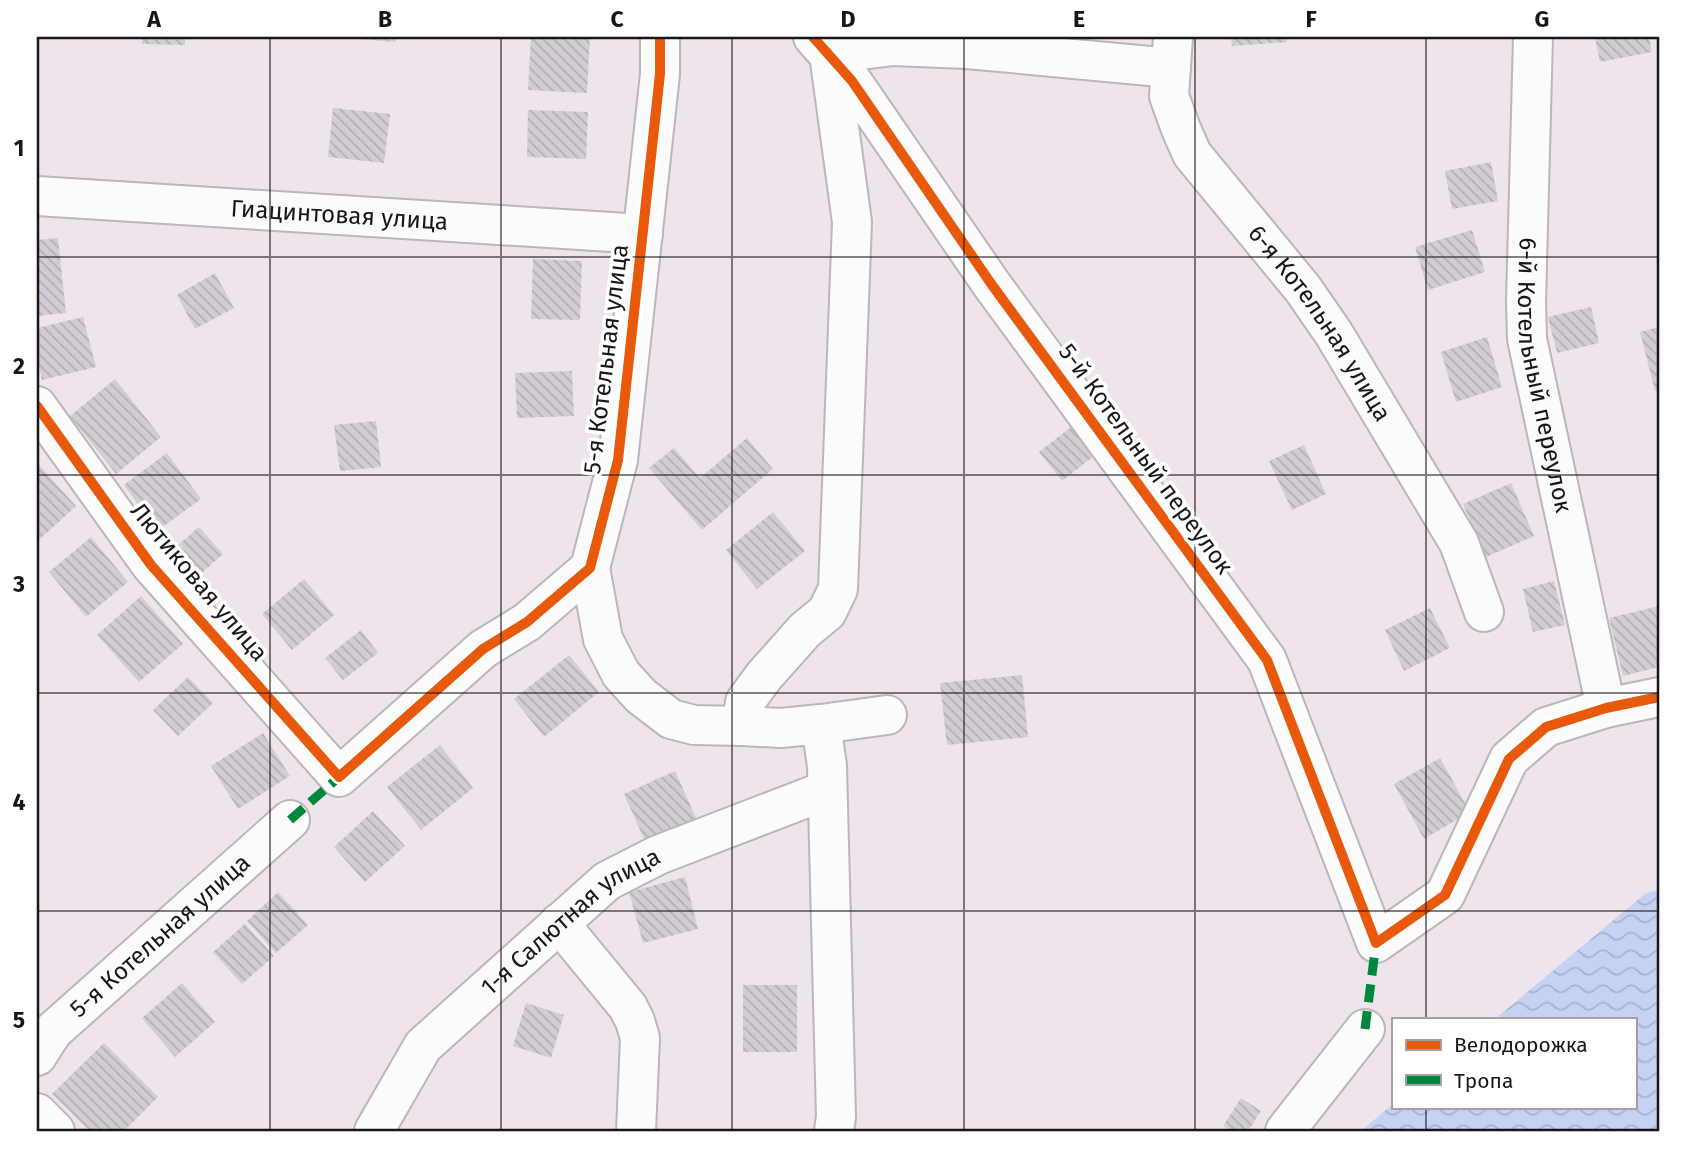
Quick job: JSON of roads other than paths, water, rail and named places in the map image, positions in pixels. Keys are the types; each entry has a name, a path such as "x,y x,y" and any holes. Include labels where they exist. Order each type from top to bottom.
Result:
{"street":[{"name":"5-я Котельная улица","path":"590,568 618,460 660,74 660,37"},
{"name":"6-й Котельный переулок","path":"1533,37 1527,339 1606,708"},
{"path":"742,726 745,702 764,676 805,631 827,612 838,589 852,222 821,45 1172,52"},
{"name":"5-й Котельный переулок","path":"821,45 852,81 992,285 1267,660 1376,943 1445,895 1509,759 1546,727 1606,708"},
{"name":"6-я Котельная улица","path":"1172,52 1169,96 1192,155 1303,289 1334,334 1459,543 1484,612"},
{"name":"Гиацинтовая улица","path":"37,196 643,233"},
{"name":"Лютиковая улица","path":"37,406 151,565 339,777 483,649 527,622 590,568"},
{"path":"590,568 603,639 621,674 641,696 671,719 694,725 781,728 887,716"},
{"path":"1606,708 1659,696"},
{"path":"821,724 827,766 836,1117 834,1131"},
{"name":"1-я Салютная улица","path":"374,1131 423,1046 607,881 658,855 827,790"},
{"name":"5-я Котельная улица","path":"37,1056 53,1031 290,820"},
{"path":"559,923 628,1007 635,1021 640,1038 636,1131"},
{"path":"1285,1131 1365,1028"},
{"path":"37,1113 55,1131"}],"water":[{"path":"1659,890 1659,1131 1361,1131 1392,1105 1392,1108 1636,1108 1636,1018 1496,1018 1646,893"}]}
